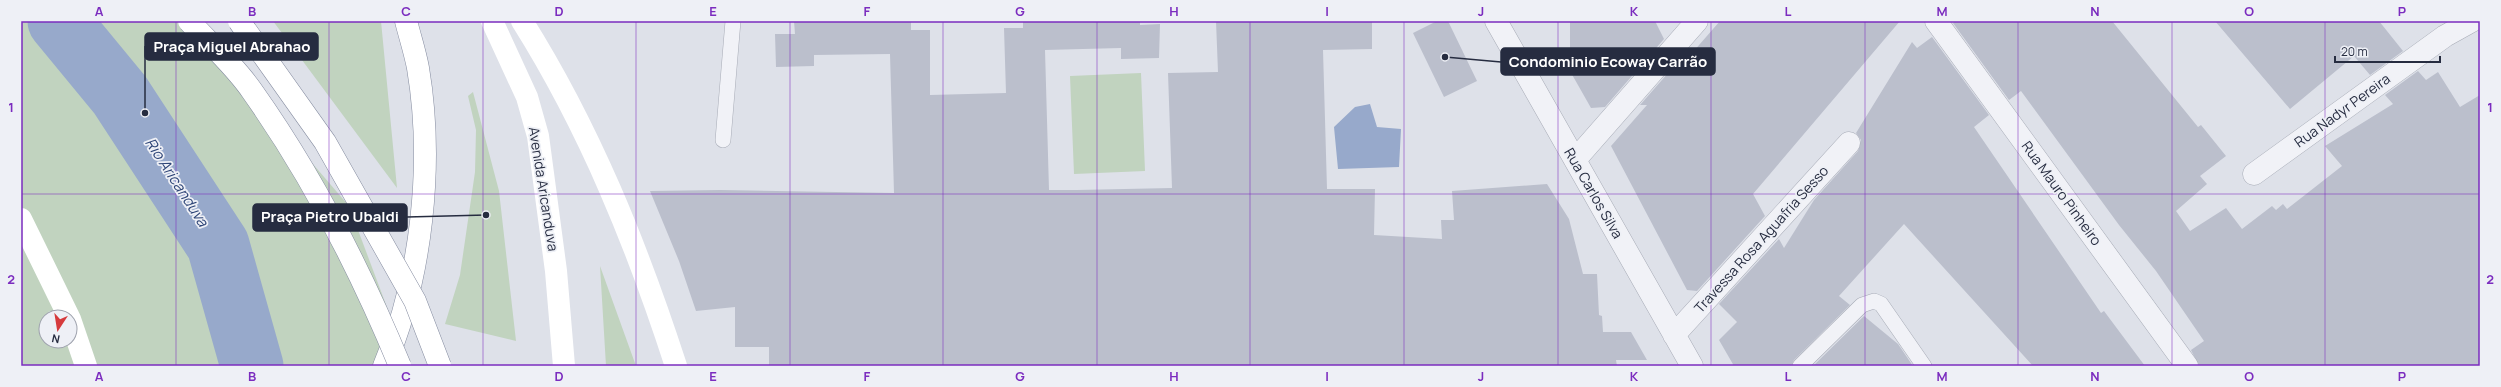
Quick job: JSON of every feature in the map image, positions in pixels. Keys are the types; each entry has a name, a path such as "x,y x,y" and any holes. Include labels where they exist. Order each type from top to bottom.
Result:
{"main road":[{"path":"189,21 252,90 310,178 335,224 400,366"},
{"path":"239,21 325,142 414,301 440,366"},
{"path":"384,366 404,313 423,206 425,142 418,68 406,21"},
{"name":"Avenida Aricanduva","path":"492,21 526,97 538,136 556,271 564,366"},
{"path":"522,21 548,62 606,177 654,297 676,366"},
{"path":"21,219 66,309"},
{"path":"78,342 86,366"}],"street":[{"name":"Rua Carlos Silva","path":"1496,21 1692,366"},
{"path":"1574,160 1697,21"},
{"name":"Rua Mauro Pinheiro","path":"1936,21 2187,366"},
{"name":"Rua Nadyr Pereira","path":"2254,174 2445,36 2472,21"},
{"name":"Travessa Rosa Aguafria Sesso","path":"1674,335 1848,143"}],"lane":[{"path":"723,140 733,21"},
{"path":"1800,366 1862,305 1874,301 1881,304 1924,366"}],"green space":[{"path":"21,21 190,21 349,206 409,366 21,366"},
{"path":"273,21 381,21 397,188"},
{"path":"1141,73 1145,171 1074,174 1070,76"},
{"path":"473,92 499,191 516,341 445,324 460,275 475,172 476,130 468,96"},
{"path":"600,266 636,366 606,366"}],"water":[{"path":"1370,104 1377,127 1401,129 1399,167 1338,169 1334,127 1355,107"}],"building":[{"path":"794,21 911,21 911,30 930,30 930,95 1006,93 1004,28 1023,28 1023,21 1140,21 1140,25 1160,24 1159,58 1121,59 1121,48 1045,50 1049,190 1077,190 1172,188 1168,73 1218,72 1216,21 1372,21 1372,49 1323,50 1327,189 1375,189 1374,235 1442,239 1441,220 1454,220 1452,191 1547,184 1569,219 1583,274 1597,274 1599,315 1602,316 1603,332 1631,332 1647,360 1616,360 1617,366 769,366 769,347 735,347 735,307 696,311 679,261 650,191 720,190 894,193 890,54 814,55 814,66 776,67 775,34 795,34"},
{"path":"1437,21 1448,21 1477,81 1444,97 1413,33"},
{"path":"1570,21 1655,21 1664,39 1605,107 1591,108 1570,71"},
{"path":"1720,21 1900,21 1753,194 1765,216 1697,291 1687,290 1611,146 1647,105 1640,105 1676,64 1679,68"},
{"path":"1955,21 2112,21 2198,127 2201,125 2226,156 2200,176 2207,184 2176,211 2190,231 2226,208 2242,229 2272,206 2276,210 2283,204 2287,209 2342,166 2325,146 2393,104 2385,95 2418,71 2426,80 2438,72 2460,107 2480,95 2480,366 2199,366 2191,350 2204,341 2156,271 2119,225 2021,91 2009,100 1953,23"},
{"path":"2215,21 2379,21 2403,51 2370,75 2354,56 2290,109"},
{"path":"1932,37 1989,115 1974,127 2101,313 2104,311 2145,366 2033,366 1904,224 1839,296 1850,305 1794,360 1791,366 1734,366 1719,340 1737,322 1719,304 1779,239 1784,248 1814,200 1858,151 1861,140 1856,133 1912,42 1917,48"},
{"path":"1864,316 1898,344 1913,366 1813,366"}],"waterway":[{"name":"Rio Aricanduva","path":"59,21 120,95 218,245 252,366"}],"place":[{"name":"Condominio Ecoway Carrão","path":"1445,57"},
{"name":"Praça Miguel Abrahao","path":"145,113"},
{"name":"Praça Pietro Ubaldi","path":"486,215"}]}
